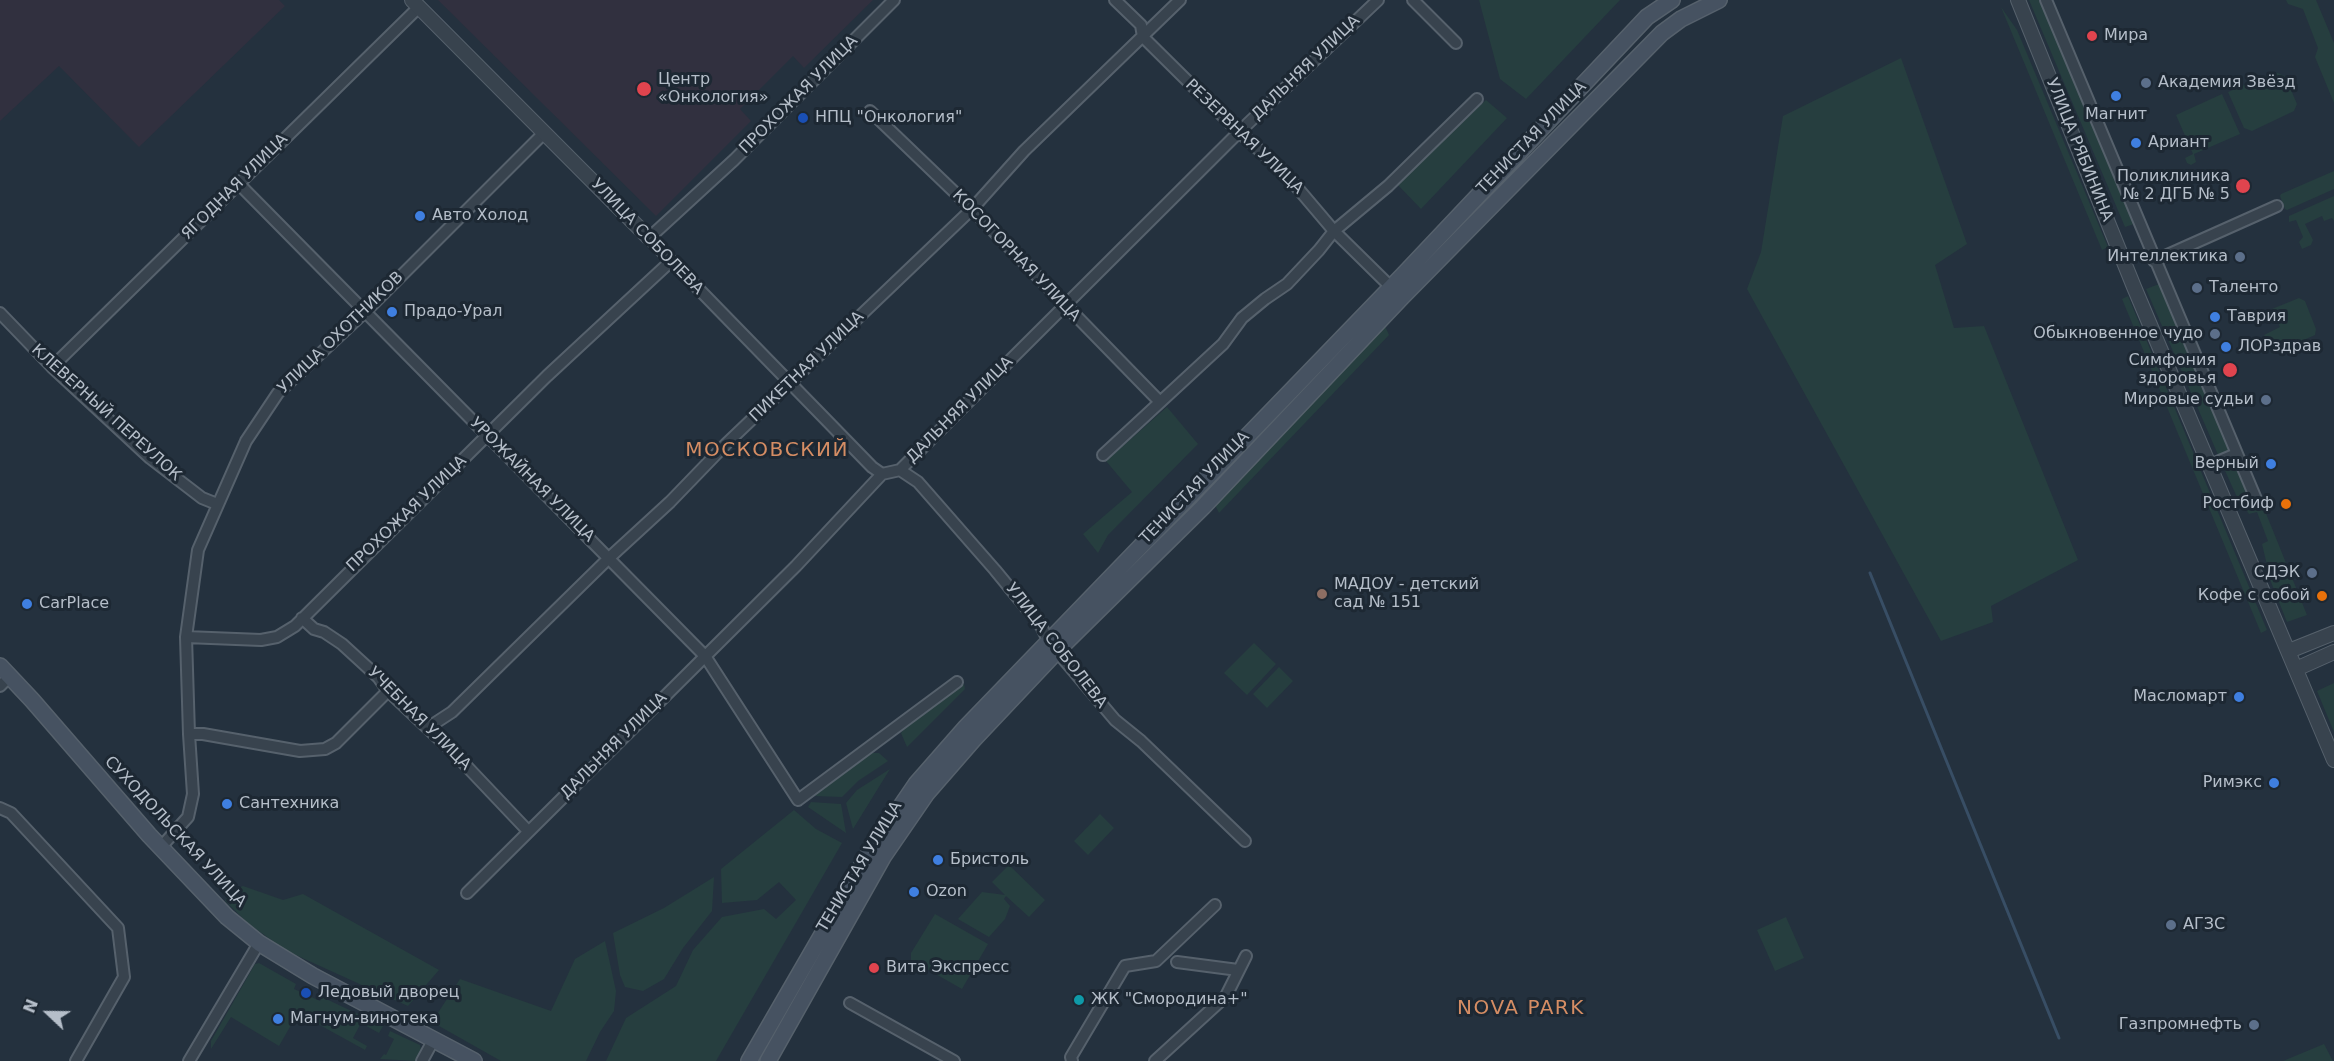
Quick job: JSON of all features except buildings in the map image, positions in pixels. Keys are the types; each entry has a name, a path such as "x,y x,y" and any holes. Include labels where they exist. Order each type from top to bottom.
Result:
{"main road":[{"name":"ТЕНИСТАЯ УЛИЦА","path":"749,1061 871,850 916,784 966,727 1203,507 1647,17 1672,0"},
{"name":"ТЕНИСТАЯ УЛИЦА","path":"1397,292 1662,33 1681,19 1719,0"},
{"name":"ТЕНИСТАЯ УЛИЦА","path":"768,1061 883,857 927,793 1053,646"},
{"name":"СУХОДОЛЬСКАЯ УЛИЦА","path":"3,676 227,917 260,943 313,976 474,1061"}],"street":[{"name":"ПРОХОЖАЯ УЛИЦА","path":"649,238 734,160 894,0"},
{"name":"РЕЗЕРВНАЯ УЛИЦА","path":"1115,0 1141,25 1143,37 1239,132 1284,172 1334,231 1397,292"},
{"name":"ПИКЕТНАЯ УЛИЦА","path":"429,727 452,712 972,209 1024,151 1180,0"},
{"name":"ДАЛЬНЯЯ УЛИЦА","path":"467,892 796,566 882,474 900,470 1239,132 1378,0"},
{"path":"1413,0 1455,43"},
{"name":"УЛИЦА РЯБИНИНА","path":"2018,0 2134,287 2334,760"},
{"name":"УЛИЦА РЯБИНИНА","path":"2046,0 2256,499"},
{"name":"УЛИЦА СОБОЛЕВА","path":"415,4 649,238 872,467 882,474"},
{"name":"ЯГОДНАЯ УЛИЦА","path":"52,367 415,4"},
{"path":"1103,455 1223,344 1242,318 1287,284 1334,231 1388,186 1477,99"},
{"name":"КОСОГОРНАЯ УЛИЦА","path":"870,111 972,209 1160,402"},
{"name":"УЛИЦА ОХОТНИКОВ","path":"161,847 188,817 193,794 186,637 198,550 246,441 278,393 366,311 544,133"},
{"name":"УРОЖАЙНАЯ УЛИЦА","path":"238,183 705,656 798,800 957,682"},
{"path":"2154,261 2277,206"},
{"name":"ПРОХОЖАЯ УЛИЦА","path":"186,637 261,640 278,637 295,626 547,376 670,262"},
{"name":"КЛЕВЕРНЫЙ ПЕРЕУЛОК","path":"0,313 52,367 150,458 202,498 217,504"},
{"path":"2210,465 2236,454"},
{"name":"УЛИЦА СОБОЛЕВА","path":"900,470 918,482 995,570 1041,626 1053,646 1115,720 1141,741 1245,841"},
{"name":"УЧЕБНАЯ УЛИЦА","path":"302,618 314,629 324,632 342,644 378,677 388,691 429,727 528,831"},
{"path":"2289,651 2334,633"},
{"path":"2296,669 2334,652"},
{"path":"189,734 203,734 300,751 325,749 336,743 388,691"},
{"path":"0,808 11,813 118,928 124,977 76,1061"},
{"path":"1072,1061 1071,1057 1125,966 1156,961 1215,905"},
{"path":"189,1061 260,943"},
{"path":"1155,1061 1226,996 1246,956"},
{"path":"1177,962 1238,970"},
{"path":"850,1002 954,1061"},
{"path":"422,1061 434,1039"}],"shaded area":[{"path":"0,0 279,0 285,6 139,147 59,66 0,121"},
{"name":"Центр «Онкология»","path":"438,0 873,0 804,68 793,56 740,109 751,121 656,216"}],"green space":[{"path":"1479,0 1620,0 1526,99 1500,79"},
{"path":"2029,0 2041,0 2134,224 2125,227"},
{"path":"2286,0 2316,0 2334,43 2334,103 2315,57 2318,48 2303,9 2288,4"},
{"path":"2001,7 2017,30 2108,247 2102,250"},
{"path":"1901,58 1967,244 1935,265 1954,328 1984,326 2078,560 1991,606 1993,622 1941,641 1747,289 1761,252 1783,116"},
{"path":"2275,72 2285,76 2297,104 2294,111 2252,131 2244,128 2228,92"},
{"path":"2222,94 2240,134 2194,154 2196,162 2191,165 2185,158 2193,154 2176,115"},
{"path":"1486,100 1507,118 1421,209 1397,184"},
{"path":"2334,171 2334,189 2285,209 2281,194"},
{"path":"2334,196 2334,221 2332,218 2324,221 2322,216 2305,224 2313,240 2311,245 2302,249 2299,242 2303,237 2296,220 2289,222 2289,216"},
{"path":"2159,284 2231,452 2219,457 2146,289"},
{"path":"2128,296 2267,630 2261,633 2122,299"},
{"path":"2299,298 2305,301 2316,329 2315,335 2272,354 2264,335 2280,327 2272,309"},
{"path":"1384,324 1389,335 1219,513 1214,503"},
{"path":"1167,407 1198,444 1108,535 1098,553 1083,534 1132,492 1106,461"},
{"path":"2233,460 2253,504 2261,501 2307,615 2287,622 2271,582 2262,544 2268,541 2257,512 2249,514 2236,495 2222,464"},
{"path":"1254,643 1276,664 1247,695 1224,673"},
{"path":"1279,667 1293,681 1267,708 1253,694"},
{"path":"2334,683 2334,732 2317,691"},
{"path":"964,684 965,689 907,747 901,733 904,729"},
{"path":"871,753 879,753 888,761 858,781 842,797 814,796"},
{"path":"890,769 853,829 846,803 857,790"},
{"path":"811,802 841,804 846,833 808,807"},
{"path":"794,810 816,829 842,843 716,1061 606,1061 626,1018 676,986 693,950 722,917 764,909 776,919 796,900 779,882 757,900 722,903 721,869"},
{"path":"1100,814 1114,828 1088,855 1074,841"},
{"path":"1009,865 1045,900 1029,917 1006,896 1004,899 1010,906 1005,919 989,937 958,919 982,892 1005,895 992,882"},
{"path":"714,877 712,911 683,948 664,979 643,991 625,987 620,975 613,933 664,908"},
{"path":"243,886 283,900 303,894 439,970 408,1006 287,951 249,924 225,901 230,891"},
{"path":"935,914 988,944 962,989 911,960 911,953"},
{"path":"1786,917 1804,958 1775,971 1757,930"},
{"path":"605,941 616,991 614,1011 600,1032 586,1061 501,1061 432,1022 460,979 551,1011 575,959"},
{"path":"259,963 296,984 294,989 320,1001 322,997 383,1026 379,1033 361,1023 353,1038 367,1046 365,1050 298,1013 279,1046 231,1017 211,1049 211,1041 255,964"},
{"path":"390,1031 420,1045 421,1050 416,1061 380,1059 384,1054 386,1055 394,1039 388,1036"},
{"path":"2324,1044 2333,1061 2283,1061"}],"waterway":[{"path":"1870,573 2059,1038"}],"place":[{"name":"Мира","path":"2092,36"},
{"name":"Академия Звёзд","path":"2146,83"},
{"name":"Центр «Онкология»","path":"644,89"},
{"name":"Магнит","path":"2116,96"},
{"name":"НПЦ \"Онкология\"","path":"803,118"},
{"name":"Ариант","path":"2136,143"},
{"name":"Поликлиника № 2 ДГБ № 5","path":"2243,186"},
{"name":"Авто Холод","path":"420,216"},
{"name":"Интеллектика","path":"2240,257"},
{"name":"Таленто","path":"2197,288"},
{"name":"Прадо-Урал","path":"392,312"},
{"name":"Таврия","path":"2215,317"},
{"name":"Обыкновенное чудо","path":"2215,334"},
{"name":"ЛОРздрав","path":"2226,347"},
{"name":"Симфония здоровья","path":"2230,370"},
{"name":"Мировые судьи","path":"2266,400"},
{"name":"Верный","path":"2271,464"},
{"name":"Ростбиф","path":"2286,504"},
{"name":"СДЭК","path":"2312,573"},
{"name":"МАДОУ - детский сад № 151","path":"1322,594"},
{"name":"Кофе с собой","path":"2322,596"},
{"name":"CarPlace","path":"27,604"},
{"name":"Масломарт","path":"2239,697"},
{"name":"Римэкс","path":"2274,783"},
{"name":"Сантехника","path":"227,804"},
{"name":"Бристоль","path":"938,860"},
{"name":"Ozon","path":"914,892"},
{"name":"АГЗС","path":"2171,925"},
{"name":"Вита Экспресс","path":"874,968"},
{"name":"Ледовый дворец","path":"306,993"},
{"name":"ЖК \"Смородина+\"","path":"1079,1000"},
{"name":"Магнум-винотека","path":"278,1019"},
{"name":"Газпромнефть","path":"2254,1025"}],"district":[{"name":"МОСКОВСКИЙ","path":"767,451"},
{"name":"NOVA PARK","path":"1521,1009"}]}
